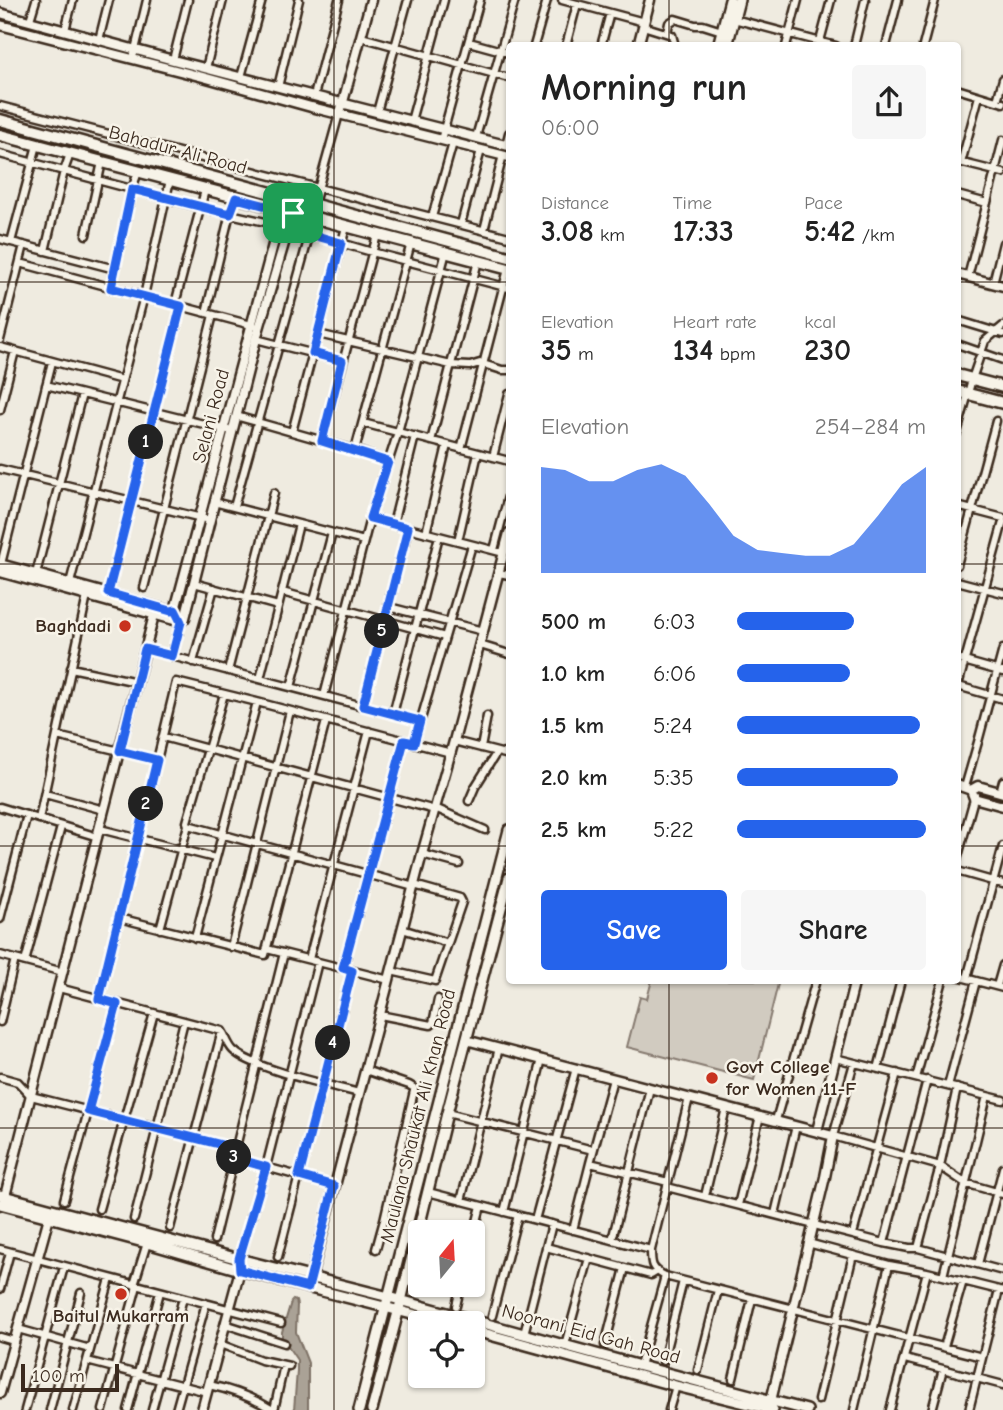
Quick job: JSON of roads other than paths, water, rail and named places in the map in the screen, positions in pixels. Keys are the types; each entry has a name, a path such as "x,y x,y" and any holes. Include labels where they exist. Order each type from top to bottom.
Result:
{"main road":[{"path":"719,42 730,0"},
{"path":"728,42 739,0"},
{"name":"Bahadur Ali Road","path":"0,120 506,256"},
{"name":"Bahadur Ali Road","path":"0,135 506,268"},
{"path":"961,377 1003,387"},
{"path":"963,392 1003,402"},
{"name":"Maulana Shaukat Ali Khan Road","path":"359,1410 506,842"},
{"name":"Maulana Shaukat Ali Khan Road","path":"372,1410 506,889"},
{"name":"Noorani Eid Gah Road","path":"2,1199 239,1259 309,1283"},
{"name":"Noorani Eid Gah Road","path":"2,1199 48,1217 240,1270 309,1283 524,1334 640,1366 771,1407"},
{"name":"Noorani Eid Gah Road","path":"400,1305 416,1311"},
{"name":"Noorani Eid Gah Road","path":"485,1334 676,1386 771,1407 807,1410"}],"street":[{"path":"30,20 36,0"},
{"path":"65,30 73,0"},
{"path":"99,40 109,0"},
{"path":"134,54 147,0"},
{"path":"173,60 188,0"},
{"path":"206,68 223,0"},
{"path":"241,77 262,0"},
{"path":"278,87 299,0"},
{"path":"314,96 339,1 329,0"},
{"path":"310,218 371,0"},
{"path":"377,113 408,0"},
{"path":"411,121 444,0"},
{"path":"441,140 481,0"},
{"path":"476,137 515,0"},
{"path":"535,42 547,0"},
{"path":"562,0 644,24 667,33 673,37 674,42"},
{"path":"639,42 650,0"},
{"path":"787,42 798,0"},
{"path":"820,42 831,0"},
{"path":"855,42 865,0"},
{"path":"887,42 898,0"},
{"path":"924,42 935,0"},
{"path":"567,42 578,4"},
{"path":"0,13 99,40 134,54 339,114 506,156 484,230"},
{"path":"602,42 610,13"},
{"path":"667,33 669,23 675,19 722,31"},
{"path":"734,19 817,42"},
{"path":"0,25 173,60 506,145"},
{"path":"360,37 506,77"},
{"path":"469,42 506,51"},
{"path":"961,90 1000,102 1003,79"},
{"path":"961,155 979,96"},
{"path":"0,106 506,236"},
{"path":"968,276 1003,140"},
{"path":"432,217 453,143"},
{"path":"11,242 37,145"},
{"path":"461,224 481,150"},
{"path":"0,154 199,207 310,233 506,287 461,449"},
{"path":"45,251 70,154"},
{"path":"86,235 102,162"},
{"path":"961,162 1003,173"},
{"path":"111,288 138,172"},
{"path":"70,583 144,296 170,180"},
{"path":"108,593 154,412 205,190"},
{"path":"961,196 987,203"},
{"path":"144,588 186,420 230,214 236,198"},
{"name":"Selani Road","path":"175,610 205,519 256,326 279,225 288,212"},
{"name":"Selani Road","path":"181,622 185,618 194,583 205,519 214,502 228,430 236,416 256,339 256,326 289,228 288,212"},
{"path":"292,432 346,227"},
{"path":"234,508 310,233"},
{"path":"322,441 377,234"},
{"path":"0,239 116,268"},
{"path":"355,450 411,243"},
{"path":"993,283 1003,243"},
{"path":"0,340 24,245"},
{"path":"324,696 370,518 398,432 446,252"},
{"path":"431,440 478,261"},
{"path":"20,263 256,326"},
{"path":"961,275 1003,286"},
{"path":"961,321 999,333"},
{"path":"963,392 972,379 985,341 999,333 1003,326"},
{"path":"318,334 451,365 470,366 483,363 506,370"},
{"path":"256,339 342,361"},
{"path":"961,346 1003,359"},
{"path":"0,347 122,380"},
{"path":"0,410 15,351"},
{"path":"52,362 0,564 108,593 181,622"},
{"path":"46,385 228,430"},
{"path":"36,574 82,394"},
{"path":"493,457 506,406"},
{"path":"236,416 388,462"},
{"path":"961,550 996,421"},
{"path":"363,423 506,460"},
{"path":"393,524 415,436"},
{"path":"426,533 447,445"},
{"path":"458,541 478,453"},
{"path":"0,469 205,519"},
{"path":"228,671 274,493"},
{"path":"214,502 364,541"},
{"path":"494,550 506,504"},
{"path":"961,507 1003,520 985,588 961,660 1000,671"},
{"path":"370,518 504,553"},
{"path":"260,679 299,524"},
{"path":"363,706 408,528"},
{"path":"291,687 332,533"},
{"path":"393,714 439,536"},
{"path":"414,743 472,545"},
{"path":"309,1283 506,545"},
{"path":"0,572 155,611 175,610 181,622 172,656"},
{"path":"499,573 506,574"},
{"path":"961,582 1003,593"},
{"path":"194,583 278,606"},
{"path":"193,662 214,588"},
{"path":"282,592 445,637"},
{"path":"39,819 87,596"},
{"path":"388,607 483,631"},
{"path":"2,1199 31,1096 155,611"},
{"path":"480,645 506,653"},
{"path":"145,649 420,721"},
{"path":"961,836 969,789 991,695 1000,671 1003,649"},
{"path":"71,668 137,682"},
{"path":"99,999 176,682 451,753"},
{"path":"961,688 1003,699"},
{"path":"160,929 224,694"},
{"path":"195,938 257,702"},
{"path":"231,947 290,711"},
{"path":"481,748 487,716"},
{"path":"119,918 265,955 326,720"},
{"path":"309,960 369,731"},
{"path":"57,736 157,760"},
{"path":"163,737 435,809 485,830"},
{"path":"343,968 404,741"},
{"path":"454,741 506,754"},
{"path":"469,802 497,752"},
{"path":"969,789 1002,792 1003,781"},
{"path":"969,789 1003,806"},
{"path":"45,794 104,810"},
{"path":"0,807 61,827 138,838 215,858"},
{"path":"0,919 27,815"},
{"path":"188,825 461,899 435,981 391,971"},
{"path":"25,962 61,827"},
{"path":"967,978 1003,846"},
{"path":"422,854 459,864"},
{"path":"961,872 1003,884"},
{"path":"402,929 447,943"},
{"path":"267,949 389,980"},
{"path":"214,1240 284,953"},
{"path":"0,955 63,972"},
{"path":"0,1022 15,959"},
{"path":"202,1410 318,962"},
{"path":"961,977 1000,987 1003,965"},
{"path":"278,1257 352,971"},
{"path":"948,1086 976,981"},
{"path":"776,1121 815,984"},
{"path":"817,1131 854,984"},
{"path":"878,1069 900,984"},
{"path":"916,1078 942,984"},
{"path":"59,988 222,1031 234,1051 256,1063 359,1093"},
{"path":"380,1015 431,1025 438,999"},
{"path":"64,1200 117,1004"},
{"path":"99,1209 154,1013"},
{"path":"134,1219 184,1021"},
{"path":"170,1228 222,1031"},
{"path":"466,1040 817,1131 940,1166 965,1183 1000,1193"},
{"path":"461,1200 499,1048"},
{"path":"835,1058 1003,1100"},
{"path":"504,1212 542,1059"},
{"path":"771,1407 833,1136 854,1063"},
{"path":"536,1220 576,1068"},
{"path":"365,1070 414,1088 376,1249"},
{"path":"853,1234 897,1073"},
{"path":"0,1077 18,1082 31,1096 234,1148 235,1154"},
{"path":"573,1230 613,1079"},
{"path":"884,1242 927,1080"},
{"path":"612,1240 650,1088"},
{"path":"918,1248 957,1088"},
{"path":"943,1276 987,1096"},
{"path":"689,1098 651,1250 656,1272 982,1357"},
{"path":"705,1196 726,1108"},
{"path":"447,1113 593,1150"},
{"path":"738,1205 760,1116"},
{"path":"775,1214 796,1126"},
{"path":"235,1154 266,1167 334,1186"},
{"path":"590,1163 738,1205 1003,1271"},
{"path":"978,1264 1000,1193 1003,1168"},
{"path":"428,1192 651,1250"},
{"path":"477,1220 481,1206"},
{"path":"492,1316 518,1215"},
{"path":"0,1393 48,1217"},
{"path":"524,1334 552,1224"},
{"path":"103,1410 147,1243"},
{"path":"808,1243 1001,1291 969,1410"},
{"path":"546,1247 651,1275 656,1272"},
{"path":"0,1250 281,1322"},
{"path":"0,1289 10,1252"},
{"path":"818,1401 853,1255"},
{"path":"565,1345 589,1258"},
{"path":"855,1409 889,1265"},
{"path":"25,1410 64,1267"},
{"path":"604,1345 625,1268"},
{"path":"890,1410 927,1272"},
{"path":"640,1366 665,1276"},
{"path":"73,1410 110,1279"},
{"path":"663,1361 683,1281"},
{"path":"944,1347 963,1281"},
{"path":"698,1370 718,1290"},
{"path":"128,1410 160,1292"},
{"path":"50,1410 81,1293"},
{"path":"456,1306 458,1297"},
{"path":"152,1410 183,1298"},
{"path":"733,1379 752,1298"},
{"path":"176,1410 206,1303"},
{"path":"225,1325 284,1343"},
{"path":"18,1329 90,1349"},
{"path":"0,1337 15,1341"},
{"path":"87,1361 183,1386 234,1391 274,1410 286,1365 261,1360 220,1344"},
{"path":"905,1359 1003,1385"},
{"path":"932,1410 943,1369"},
{"path":"669,1410 676,1386"},
{"path":"256,1410 259,1401"}],"place":[{"name":"Baghdadi","path":"125,626"},
{"name":"Govt College for Women 11-F","path":"712,1078"},
{"name":"Baitul Mukarram","path":"121,1294"}]}
